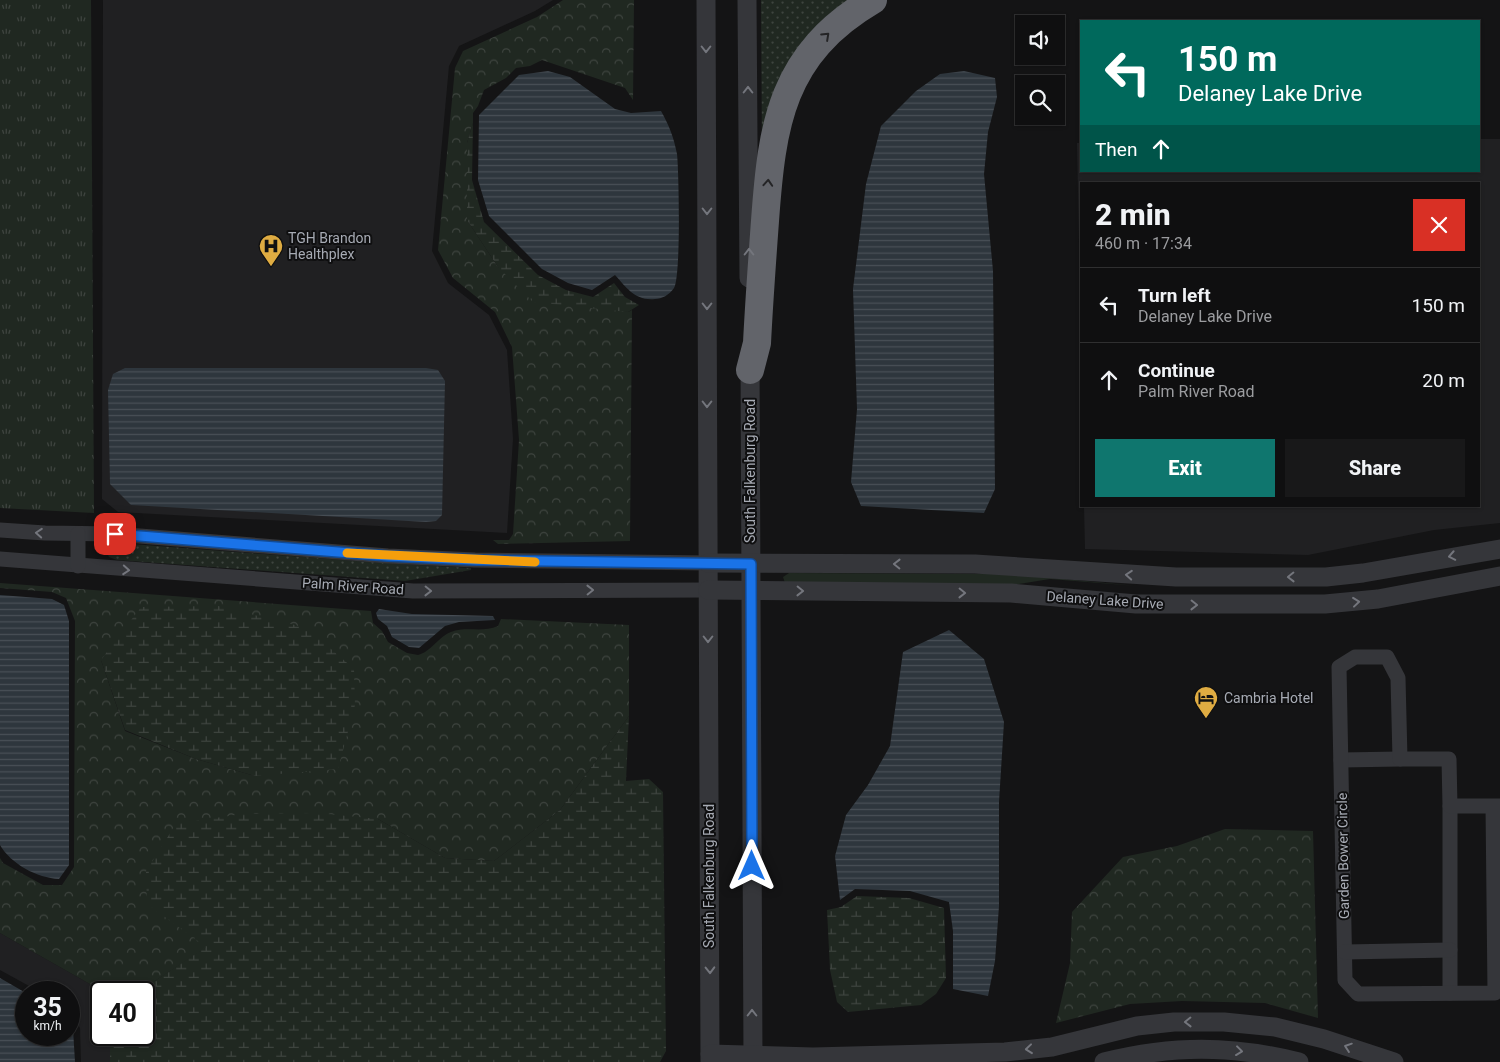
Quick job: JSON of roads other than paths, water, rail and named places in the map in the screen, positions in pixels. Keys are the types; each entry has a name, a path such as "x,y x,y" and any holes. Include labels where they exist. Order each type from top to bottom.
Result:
{"highway":[{"path":"750,370 756,343 769,164 780,112 800,68 820,42 853,13 874,0"}],"street":[{"name":"South Falkenburg Road","path":"706,0 710,1058"},
{"name":"South Falkenburg Road","path":"747,0 752,1059"},
{"path":"0,530 115,534 388,556 476,560 708,563"},
{"path":"78,534 78,566"},
{"name":"Delaney Lake Drive","path":"708,563 975,564 1176,577 1326,577 1363,573 1500,549"},
{"name":"Palm River Road","path":"0,559 413,591 708,590"},
{"name":"Delaney Lake Drive","path":"708,590 1012,594 1136,604 1325,604 1378,599 1500,576"},
{"name":"Garden Bower Circle","path":"1400,759 1398,678 1387,657 1355,657 1339,667 1345,980 1358,994 1495,993 1497,806 1450,806"},
{"path":"1341,760 1449,759 1450,993"},
{"path":"1345,952 1450,950"},
{"path":"710,1058 752,1059 1005,1052 1052,1047 1137,1026 1174,1022 1224,1022 1275,1027 1324,1039 1394,1062"},
{"path":"1104,1062 1154,1051 1204,1048 1245,1051 1299,1062"}],"place":[{"name":"TGH Brandon Healthplex","path":"271,267"},
{"name":"Cambria Hotel","path":"1206,719"}]}
